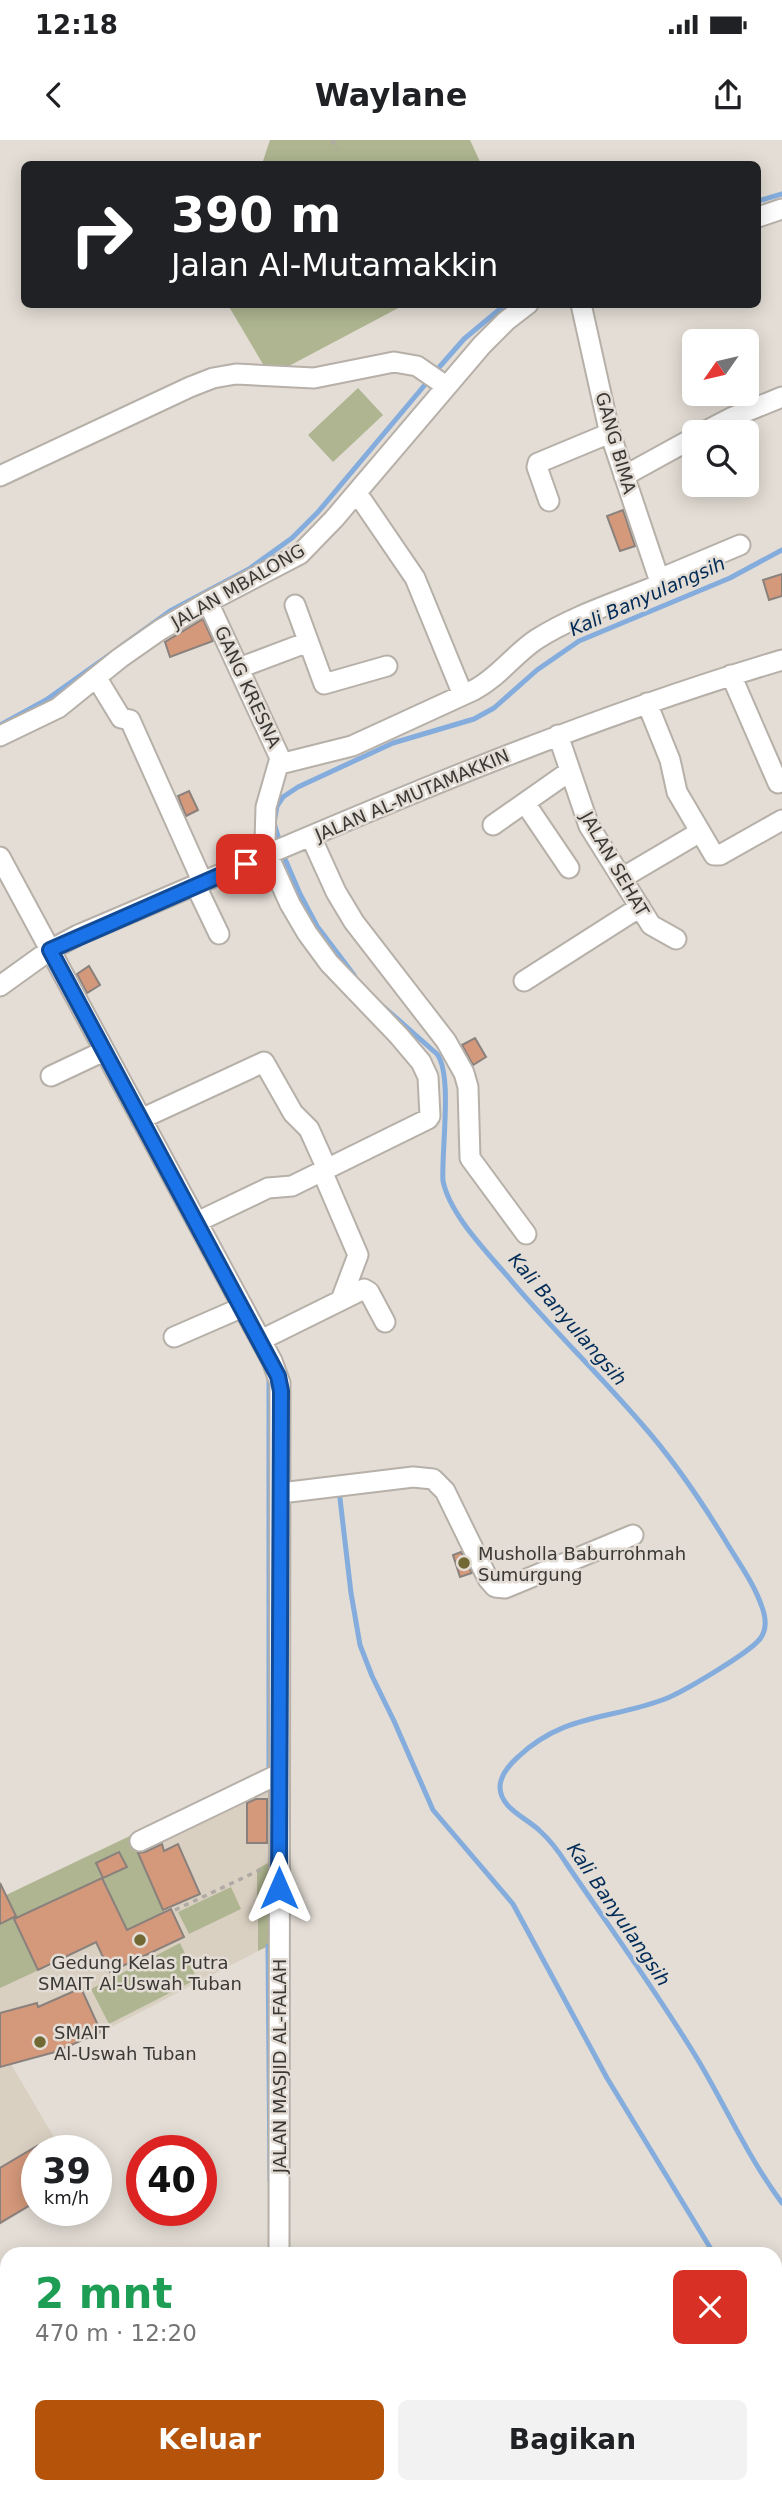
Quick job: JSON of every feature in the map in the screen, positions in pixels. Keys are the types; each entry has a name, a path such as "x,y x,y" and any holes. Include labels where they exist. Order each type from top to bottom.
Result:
{"street":[{"path":"761,215 782,209"},
{"name":"JALAN MBALONG","path":"0,736 58,708 148,638 208,602 300,554 356,493 437,379 523,308"},
{"name":"GANG BIMA","path":"582,308 610,433 659,579"},
{"path":"0,476 190,387 217,377 248,373 314,378 394,362 410,363 437,379"},
{"path":"727,420 781,399"},
{"path":"549,501 537,467 538,462 610,433"},
{"path":"624,476 682,444"},
{"path":"356,493 415,578 463,695"},
{"path":"280,764 352,746 463,695 489,681 538,638 656,586 659,579 740,545"},
{"name":"GANG KRESNA","path":"208,602 275,744 280,764 266,807 264,841 269,855"},
{"path":"295,605 326,684 387,666"},
{"path":"239,668 308,642"},
{"name":"JALAN AL-MUTAMAKKIN","path":"0,986 50,950 449,778 647,703 782,660"},
{"path":"732,675 778,783"},
{"path":"96,677 121,718 130,720 219,934"},
{"path":"647,703 669,757 676,790 713,855 717,856 782,820"},
{"name":"JALAN SEHAT","path":"558,735 588,823 653,927 676,939"},
{"path":"493,825 570,771"},
{"path":"525,803 569,868"},
{"path":"622,878 700,832"},
{"path":"309,838 354,922 446,1041 464,1073 468,1087 470,1158 526,1234"},
{"path":"197,1222 268,1188 289,1186 428,1119 428,1077 421,1062 321,954 297,917 269,855"},
{"name":"JALAN MASJID AL-FALAH","path":"0,857 261,1340 280,1383 279,2247"},
{"path":"524,981 640,907"},
{"path":"51,1076 104,1051"},
{"path":"141,1119 263,1061 267,1064 291,1111 309,1129 358,1255 341,1300"},
{"path":"261,1340 366,1289 385,1322"},
{"path":"174,1337 243,1307"},
{"path":"281,1493 413,1477 433,1479 445,1491 488,1579 493,1586 501,1588 528,1580 633,1535"},
{"path":"140,1841 279,1774"}],"path":[{"path":"332,140 337,149"},
{"path":"175,1910 279,1861"}],"shaded area":[{"path":"269,1769 268,1946 102,2032 58,2052 11,2064 53,2135 21,2135 21,2213 0,2225 0,1898"}],"green space":[{"path":"270,140 470,140 480,161 263,161"},
{"path":"230,308 398,308 270,376"},
{"path":"358,388 383,415 333,462 308,435"},
{"path":"130,1836 164,1912 0,1988 0,1898"},
{"path":"268,1863 268,1898 257,1903 257,1869"},
{"path":"231,1887 241,1909 189,1934 178,1912"},
{"path":"268,1913 268,1946 258,1951 258,1919"},
{"path":"180,1943 197,1979 109,2024 91,1989"}],"building":[{"path":"623,510 635,546 620,551 607,516"},
{"path":"782,574 782,596 769,600 763,580"},
{"path":"203,619 213,641 170,657 165,642"},
{"path":"189,791 198,810 186,816 178,796"},
{"path":"89,966 100,985 87,993 77,974"},
{"path":"475,1038 486,1057 473,1065 462,1045"},
{"name":"Musholla Baburrohmah Sumurgung","path":"461,1552 472,1573 460,1577 453,1555"},
{"path":"256,1799 267,1799 267,1843 247,1843 247,1803"},
{"path":"162,1844 164,1851 178,1844 200,1894 163,1910 138,1853"},
{"path":"119,1852 127,1867 103,1878 96,1863"},
{"path":"102,1878 127,1930 171,1909 184,1937 110,1972 96,1942 38,1970 14,1919"},
{"path":"0,1883 16,1916 0,1924"},
{"path":"81,1988 101,2032 55,2052 0,2067 0,2013 37,2003 38,2007"},
{"path":"21,2156 21,2211 0,2223 0,2168"}],"waterway":[{"path":"761,200 782,194"},
{"path":"435,372 464,339 501,308"},
{"path":"120,647 170,611 249,569 292,538 318,512 429,380"},
{"name":"Kali Banyulangsih","path":"354,975 317,926 285,859 274,823 277,806 283,797 298,787 393,743 474,719 494,708 537,670 579,641 730,578 782,550"},
{"path":"0,725 46,700 112,653"},
{"name":"Kali Banyulangsih","path":"385,1008 437,1054 442,1064 445,1096 443,1181 461,1220 525,1297 663,1450 715,1525 750,1581 762,1607 765,1629 759,1640 742,1654 665,1699 588,1719 553,1732 512,1763 504,1773 500,1786 501,1794 509,1806 540,1831 557,1850 650,1985 698,2060 748,2151 782,2203"},
{"path":"269,1377 269,1769"},
{"path":"339,1490 360,1645 433,1810 513,1904 607,2078 710,2247"},
{"path":"268,1946 270,2181"}],"place":[{"name":"Musholla Baburrohmah Sumurgung","path":"464,1563"},
{"name":"Gedung Kelas Putra SMAIT Al-Uswah Tuban","path":"140,1940"},
{"name":"SMAIT Al-Uswah Tuban","path":"40,2042"}],"route":[{"path":"246,864 50,950 278,1376 281,1391 279,1888"}]}
